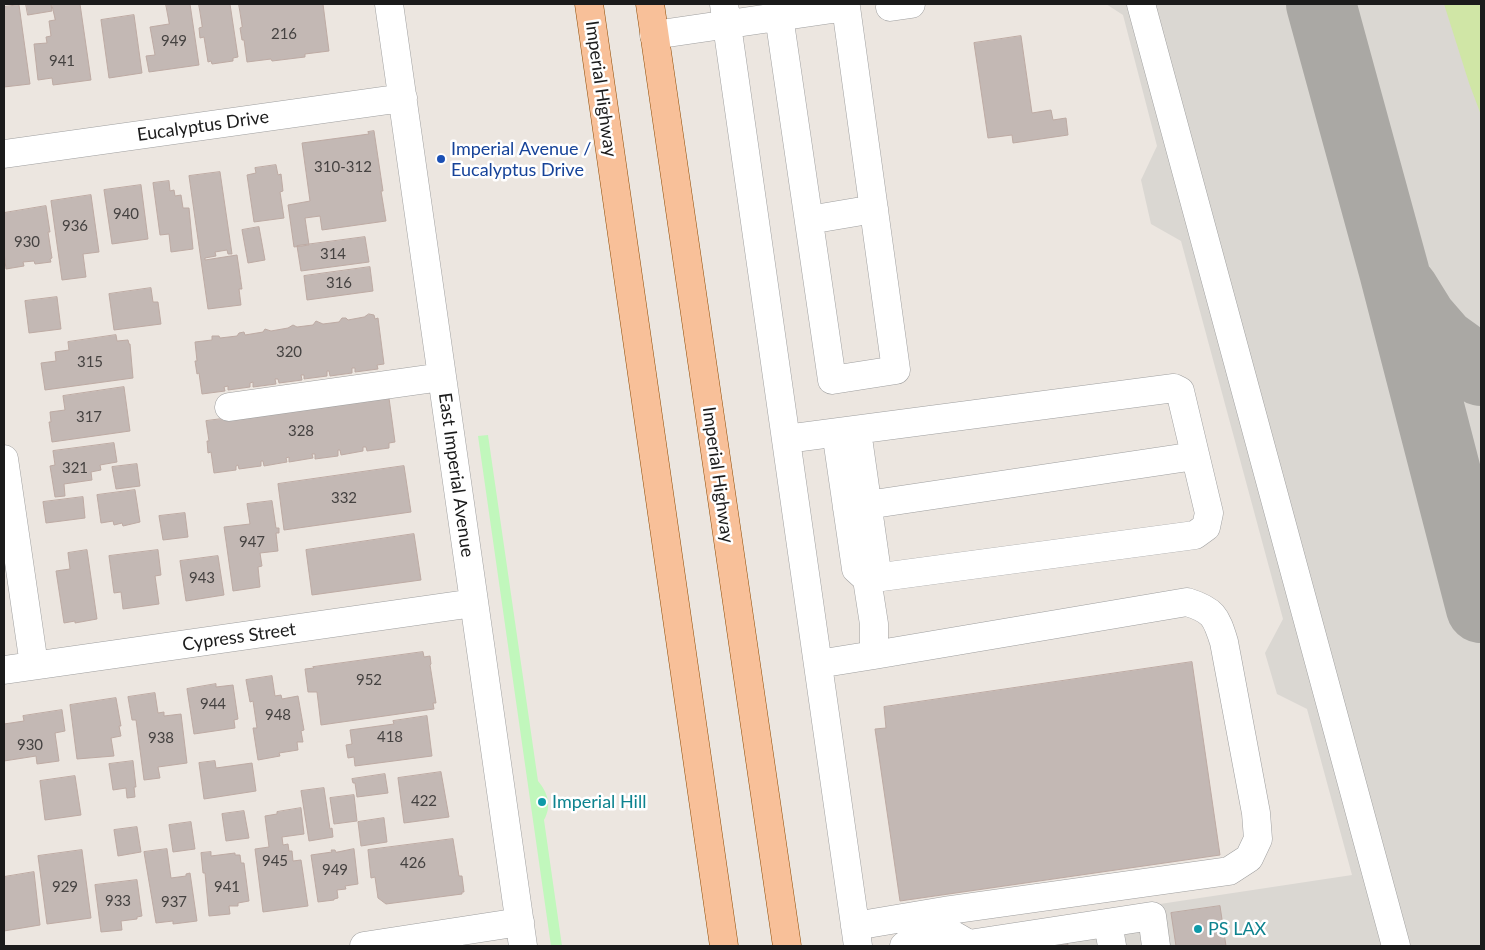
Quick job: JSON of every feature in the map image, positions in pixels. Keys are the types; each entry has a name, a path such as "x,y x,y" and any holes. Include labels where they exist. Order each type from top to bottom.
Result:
{"main road":[{"name":"Imperial Highway","path":"589,4 724,946"},
{"name":"Imperial Highway","path":"650,4 787,946"}],"street":[{"name":"East Imperial Avenue","path":"389,4 522,934"},
{"path":"1142,4 1396,946"},
{"path":"654,35 725,14 779,16 846,7 896,370 832,380 779,16"},
{"path":"725,14 786,439 818,664 857,936 950,910 1229,871 1249,858 1258,839 1256,813 1224,642 1219,624 1206,608 1187,602 852,660 818,664"},
{"name":"Eucalyptus Drive","path":"4,154 403,98"},
{"path":"809,220 874,210"},
{"path":"229,407 442,377"},
{"path":"786,439 1174,388 1180,392 1209,513 1206,527 1195,536 867,579"},
{"path":"846,431 838,445 857,507 856,569 867,579 874,624 874,655"},
{"path":"857,507 1195,456"},
{"path":"4,459 34,665"},
{"name":"Cypress Street","path":"4,670 474,603"},
{"path":"904,946 912,940 950,933 968,945 1110,934 1152,916 1156,946"},
{"path":"364,946 522,934"}],"shaded area":[{"path":"1106,4 1481,4 1481,946 1024,946 1021,925 1352,875 1307,709 1277,694 1265,653 1283,619 1181,241 1151,224 1141,180 1157,146 1123,15"}],"green space":[{"path":"1444,4 1481,4 1481,115 1469,83"},
{"path":"488,435 538,781 548,800 548,810 544,820 562,946 551,946 478,436"}],"building":[{"path":"26,4 51,4 52,11 28,15"},
{"path":"52,4 80,4 91,80 53,85 52,78 38,80 34,44 47,43 46,37 51,36 49,21 55,20"},
{"path":"166,4 190,4 199,65 149,72 146,56 155,55 150,27 169,24"},
{"path":"199,4 230,4 238,57 233,58 233,61 212,64 211,61 208,62 204,37 200,38 199,28 202,27"},
{"path":"239,4 323,4 329,51 305,54 305,57 247,62 240,28 242,27"},
{"path":"19,5 30,84 4,87 4,7"},
{"path":"134,15 142,73 109,78 101,20"},
{"path":"1021,36 1032,113 1051,110 1053,120 1066,118 1068,135 1013,143 1012,135 988,138 974,43"},
{"path":"374,131 386,221 322,230 320,216 305,218 309,245 294,247 288,205 310,201 302,143 369,134 368,132"},
{"path":"276,165 278,175 281,174 283,191 280,192 284,218 254,222 247,175 256,173 255,168"},
{"path":"220,172 232,254 228,254 227,250 215,252 216,256 205,258 205,260 237,255 242,289 239,289 241,305 208,309 189,176"},
{"path":"169,181 170,191 174,190 175,196 181,195 183,208 189,208 193,249 171,252 169,234 160,235 153,183"},
{"path":"141,185 148,239 112,244 104,190"},
{"path":"91,195 99,252 83,254 86,277 62,280 51,201"},
{"path":"46,206 50,232 48,232 51,262 35,264 34,261 23,262 24,266 6,269 4,213"},
{"path":"259,227 265,260 248,263 242,230"},
{"path":"365,237 369,262 301,271 297,246"},
{"path":"370,267 373,291 307,300 304,276"},
{"path":"151,288 153,302 158,302 161,324 114,330 109,294"},
{"path":"57,297 61,329 29,333 25,301"},
{"path":"369,314 374,315 375,319 378,318 384,364 377,365 378,369 355,372 355,368 352,368 352,373 330,376 329,371 327,371 327,376 304,379 304,375 301,375 302,380 279,383 278,379 275,379 276,384 253,387 253,382 250,383 250,387 228,390 228,386 224,387 225,391 202,394 195,361 197,361 195,342 212,340 212,336 219,336 220,338 237,336 239,333 244,332 245,335 263,332 265,329 271,331 288,328 293,325 297,327 313,325 316,321 323,324 339,322 342,318 348,320 364,317"},
{"path":"116,335 117,341 128,340 130,344 133,378 45,390 41,363 56,361 55,352 69,350 68,342"},
{"path":"124,387 130,431 52,442 49,422 51,422 50,412 65,410 63,396"},
{"path":"389,398 395,442 389,443 389,448 367,451 366,447 363,447 363,451 341,455 340,450 338,450 338,456 315,459 315,454 312,454 313,458 289,462 289,457 286,458 287,462 264,466 263,461 261,461 261,466 239,469 238,465 236,470 214,473 211,452 208,453 207,441 209,441 206,421"},
{"path":"114,443 117,462 100,465 101,470 91,472 92,480 64,484 65,496 55,497 50,466 55,465 53,451"},
{"path":"137,464 140,486 116,489 112,467"},
{"path":"404,466 411,512 284,530 278,484"},
{"path":"135,490 140,522 123,526 122,523 114,525 113,521 101,523 97,495"},
{"path":"83,497 85,518 46,523 43,502"},
{"path":"272,501 276,528 279,528 279,533 276,533 278,551 260,553 262,566 258,567 260,587 233,591 224,527 250,524 247,504"},
{"path":"185,513 188,537 163,540 159,516"},
{"path":"414,534 421,580 312,595 306,550"},
{"path":"87,550 97,619 64,623 56,571 70,569 68,553"},
{"path":"158,550 161,575 155,576 159,604 123,609 121,592 114,593 109,556"},
{"path":"218,556 224,595 186,601 180,561"},
{"path":"423,652 424,657 430,656 436,703 433,703 434,709 321,725 317,692 308,692 305,669"},
{"path":"1192,662 1220,855 900,901 875,729 886,728 884,707"},
{"path":"272,676 275,696 281,695 282,699 298,696 304,730 301,731 303,742 297,742 298,750 279,753 280,756 258,760 253,728 257,728 253,701 250,702 246,680"},
{"path":"216,684 216,687 233,685 238,719 234,720 235,728 194,734 187,689"},
{"path":"155,693 158,713 164,712 164,716 181,714 187,763 158,767 160,778 144,780 136,720 132,720 128,697"},
{"path":"116,698 121,736 111,738 114,756 77,759 70,705"},
{"path":"62,710 65,731 55,733 59,761 37,764 36,756 4,761 4,724 24,721 23,716"},
{"path":"427,716 432,756 355,766 354,757 348,758 346,745 352,744 350,730 394,724 393,721"},
{"path":"133,761 136,787 134,787 135,797 127,798 126,788 113,790 109,764"},
{"path":"215,761 216,768 252,763 256,791 204,799 199,763"},
{"path":"441,772 449,817 404,823 398,778"},
{"path":"385,774 388,793 357,797 355,783 353,783 352,779"},
{"path":"75,776 81,815 45,820 40,781"},
{"path":"324,788 330,829 332,828 333,837 309,841 301,791"},
{"path":"354,795 357,821 334,824 330,798"},
{"path":"301,808 304,834 282,837 283,845 288,844 289,851 292,851 293,861 301,860 308,906 263,912 255,849 269,847 265,816"},
{"path":"244,811 249,838 226,841 222,814"},
{"path":"384,818 387,842 361,846 358,822"},
{"path":"191,822 195,849 173,852 169,825"},
{"path":"137,827 141,852 118,856 114,830"},
{"path":"453,839 459,876 462,876 464,892 462,894 386,904 378,898 375,877 371,878 368,850"},
{"path":"167,849 171,878 186,876 186,874 190,873 197,921 173,924 173,921 156,923 144,852"},
{"path":"354,849 358,884 345,886 346,889 337,890 338,898 334,900 318,902 311,855 332,852 331,850 336,852"},
{"path":"82,850 91,918 47,924 38,856"},
{"path":"211,852 211,856 235,853 235,855 240,855 241,863 244,863 249,901 238,903 238,906 229,906 230,914 209,916 201,853"},
{"path":"34,872 40,925 4,931 4,877"},
{"path":"137,880 142,916 137,917 137,919 121,921 122,930 101,932 95,885"},
{"name":"PS LAX","path":"1220,906 1226,946 1176,946 1171,913"},
{"path":"1067,939 1068,946 1020,946"}],"taxiway":[{"path":"1321,4 1394,271 1481,608"},
{"path":"1404,291 1422,320 1442,343 1481,371"}],"place":[{"name":"Imperial Avenue / Eucalyptus Drive","path":"441,159"},
{"name":"Imperial Hill","path":"542,802"},
{"name":"PS LAX","path":"1198,929"}]}
